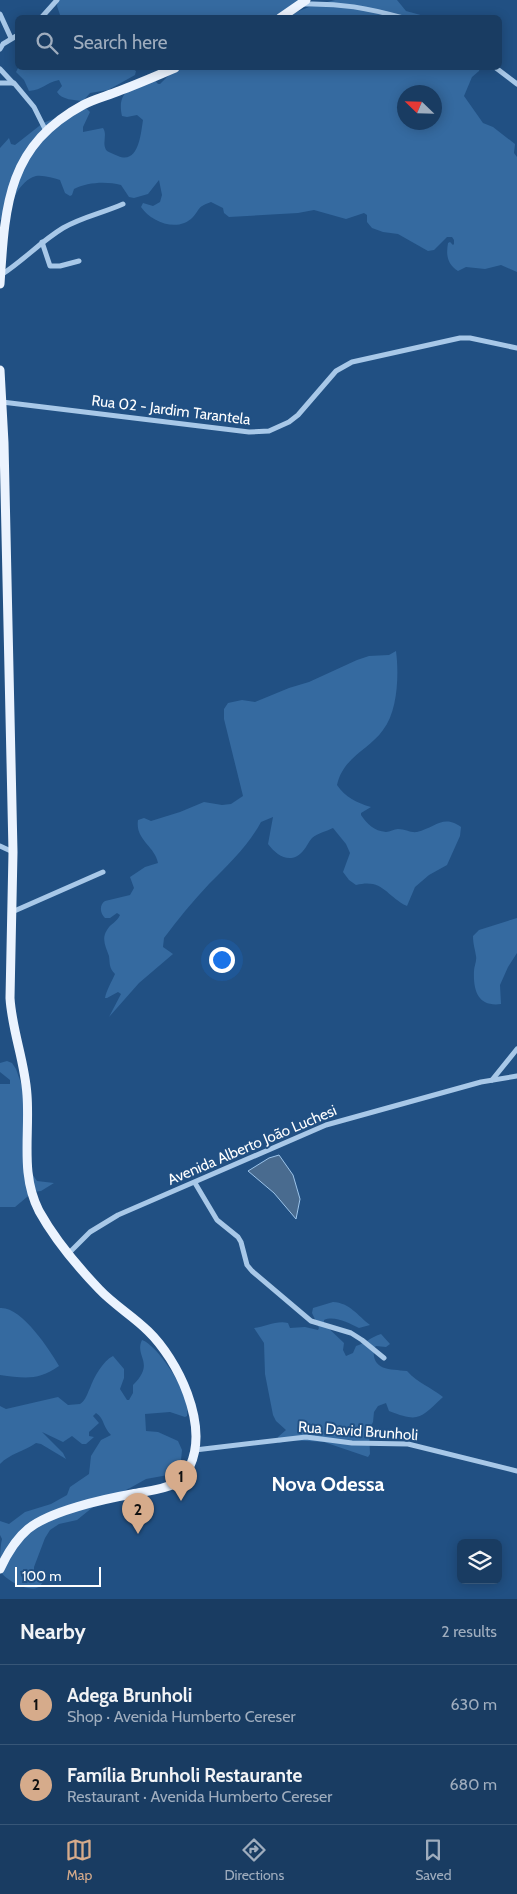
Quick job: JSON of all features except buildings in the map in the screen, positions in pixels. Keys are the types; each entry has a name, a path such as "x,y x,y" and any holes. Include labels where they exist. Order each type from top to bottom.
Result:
{"main road":[{"path":"285,15 305,2"},
{"path":"0,284 8,201 21,163 31,146 46,131 84,104 171,70"},
{"path":"0,370 4,443 13,852 10,998 12,1020 28,1096 27,1173 30,1189 39,1210 69,1253 102,1292 148,1330 170,1360 188,1395 193,1417 195,1450 191,1464 185,1475 178,1482 158,1489 111,1498 38,1522 28,1529 17,1541 0,1569"}],"street":[{"path":"44,15 57,0"},
{"path":"305,2 349,5 391,15"},
{"path":"0,14 11,38"},
{"path":"0,49 15,36"},
{"path":"0,69 34,107 46,131"},
{"path":"499,70 517,84"},
{"path":"0,83 14,83"},
{"path":"0,276 42,242 63,228 86,217 106,212 123,204"},
{"path":"42,242 50,266 60,266 79,261"},
{"name":"Rua 02 - Jardim Tarantela","path":"2,402 249,432 269,431 289,422 298,415 336,371 352,362 460,338 470,338 517,348"},
{"path":"0,846 13,852"},
{"path":"12,912 103,872"},
{"path":"491,1080 517,1049"},
{"name":"Avenida Alberto João Luchesi","path":"69,1253 90,1232 118,1215 326,1125 491,1080 517,1076"},
{"path":"194,1183 217,1220 238,1237 247,1265 252,1270 311,1321 351,1333 384,1358"},
{"name":"Rua David Brunholi","path":"195,1450 306,1437 352,1443 408,1444 517,1471"}],"shaded area":[{"path":"58,0 301,0 291,14 335,0 397,0 406,11 421,15 60,15 57,6"},
{"path":"17,70 136,71 135,75 108,90 90,93 83,101 59,95 57,92 62,86 59,80 29,91 24,80 16,72"},
{"path":"177,70 479,70 472,77 464,96 483,123 493,127 515,144 514,153 517,157 517,272 501,265 485,269 466,267 458,271 449,262 447,255 448,243 454,244 452,237 447,237 434,250 428,251 398,234 372,228 367,222 367,215 364,213 346,219 314,210 298,213 229,217 224,213 223,208 211,202 201,207 187,222 173,225 165,224 151,217 141,207 143,203 153,206 160,202 162,195 159,180 148,194 134,198 129,197 121,185 103,183 79,187 74,189 70,196 65,193 60,180 36,176 30,178 20,188 0,220 0,148 9,138 11,144 15,145 43,123 61,116 69,108 76,106 87,109 90,112 83,127 83,132 103,128 107,151 125,158 135,152 138,146 143,120 137,115 122,116 121,107 124,95 128,90 154,79 158,84"},
{"path":"396,651 396,692 392,713 377,737 345,767 337,785 352,799 371,807 361,813 361,815 374,829 386,832 398,829 417,832 444,822 455,823 461,827 460,836 447,865 429,875 415,887 407,906 378,886 365,883 356,885 349,880 343,872 350,853 346,844 333,828 314,836 298,855 289,858 280,855 268,844 273,817 261,822 244,847 197,897 164,938 163,947 173,954 139,983 109,1017 121,994 118,992 105,998 115,974 110,966 104,937 108,928 120,915 117,913 110,918 105,918 101,907 105,901 130,895 134,888 130,877 145,867 158,863 153,852 139,833 138,820 144,818 151,821 204,802 222,805 231,804 243,796 224,719 224,709 228,703 242,700 255,702 309,682 357,660 369,656 389,655"},
{"path":"517,918 517,953 500,985 501,1004 487,1003 476,991 474,971 476,958 473,936 479,930"},
{"path":"7,1061 12,1063 16,1069 23,1089 28,1168 37,1181 54,1183 41,1191 33,1192 15,1207 0,1207 0,1084 10,1084 10,1080 0,1072 0,1063"},
{"path":"279,1155 293,1175 300,1199 296,1219 274,1193 248,1171 269,1158"},
{"path":"333,1302 349,1307 370,1325 359,1328 337,1319 324,1320 324,1324 344,1343 343,1350 346,1356 353,1353 356,1346 381,1334 390,1344 386,1347 376,1346 374,1348 374,1356 379,1365 388,1369 407,1371 443,1397 424,1414 414,1417 407,1417 389,1411 386,1403 378,1406 374,1412 373,1422 369,1430 370,1454 368,1457 324,1442 290,1440 279,1443 277,1441 278,1437 286,1430 276,1421 273,1415 265,1374 264,1343 254,1328 284,1322 288,1323 290,1328 305,1327 318,1330 319,1328 312,1313 313,1308"},
{"path":"0,1308 8,1309 26,1321 42,1340 59,1366 44,1374 31,1377 0,1375"},
{"path":"142,1340 162,1358 176,1378 187,1404 187,1416 185,1417 170,1412 145,1414 146,1431 158,1432 178,1441 182,1450 181,1460 176,1470 168,1475 146,1479 98,1503 77,1520 59,1524 50,1530 34,1567 34,1573 42,1583 39,1587 28,1588 14,1583 0,1570 2,1539 0,1535 0,1521 9,1524 25,1512 51,1504 67,1495 70,1487 89,1474 91,1456 101,1440 111,1435 96,1413 93,1416 99,1423 89,1432 89,1436 94,1437 86,1444 82,1444 72,1436 63,1442 42,1432 63,1453 66,1459 36,1443 0,1464 0,1406 6,1409 58,1397 68,1405 80,1404 85,1399 99,1370 113,1356 124,1369 124,1378 120,1389 127,1400 129,1400 133,1393 133,1385 143,1371 144,1365 140,1351"}],"place":[{"name":"Adega Brunholi","path":"181,1501"},
{"name":"Família Brunholi Restaurante","path":"138,1534"}],"district":[{"name":"Nova Odessa","path":"328,1484"}]}
